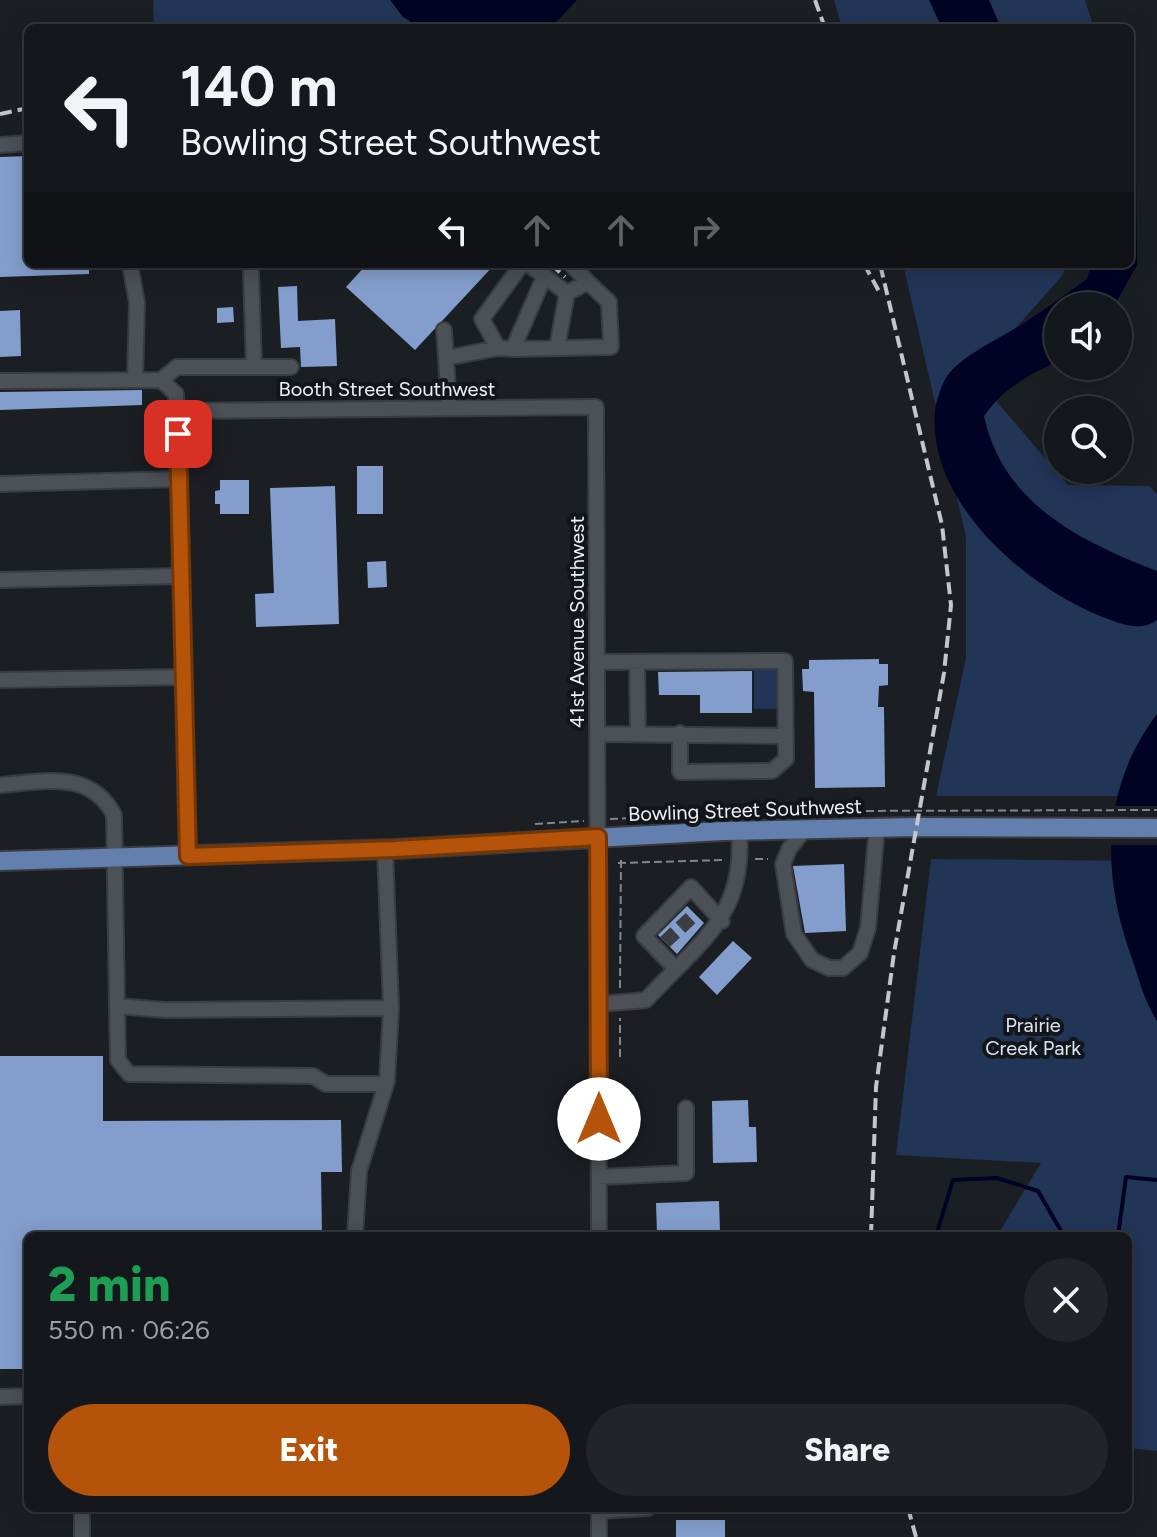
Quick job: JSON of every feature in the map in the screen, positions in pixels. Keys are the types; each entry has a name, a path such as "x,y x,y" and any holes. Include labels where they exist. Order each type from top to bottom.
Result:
{"main road":[{"name":"Bowling Street Southwest","path":"0,861 385,849 598,837 1082,818 1157,828"}],"street":[{"path":"0,145 24,143"},
{"path":"131,268 137,303 135,380"},
{"path":"498,348 482,319 519,268"},
{"path":"533,268 567,293"},
{"path":"446,358 498,348 611,347 609,302 575,268"},
{"path":"251,272 254,367"},
{"path":"513,349 544,277"},
{"path":"567,293 588,282"},
{"path":"557,348 567,293"},
{"path":"444,330 449,408"},
{"path":"0,381 161,380 177,367 291,367"},
{"path":"161,380 176,394 178,411 188,856"},
{"name":"Booth Street Southwest","path":"178,411 596,407"},
{"name":"41st Avenue Southwest","path":"596,407 599,1232"},
{"path":"0,484 178,479"},
{"path":"0,580 181,576"},
{"path":"598,662 785,661 786,759 772,771 680,772 680,733"},
{"path":"637,662 638,734"},
{"path":"0,680 183,677"},
{"path":"598,734 786,736"},
{"path":"0,785 64,781 82,785 104,796 114,815 118,1060 129,1074 313,1076 326,1084 386,1084"},
{"path":"805,829 789,849 783,864 794,934 812,960 829,968 843,968 860,953 868,928 877,827"},
{"path":"600,1004 646,1000 722,921 741,860 739,831"},
{"path":"355,1232 359,1171 386,1084 391,1008 385,849"},
{"path":"675,968 662,946 644,936 691,887 701,909 722,921"},
{"path":"117,1006 165,1010 391,1008"},
{"path":"599,1177 686,1173 686,1108"},
{"path":"0,1397 24,1396"},
{"path":"82,1512 82,1537"},
{"path":"599,1512 599,1537"}],"path":[{"path":"1082,818 1157,810"},
{"path":"620,1057 621,858"},
{"path":"619,863 770,859"}],"green space":[{"path":"153,0 410,0 409,24 154,24"},
{"path":"834,0 1085,0 1093,24 841,24"},
{"path":"904,268 1065,268 1062,276 1048,292 1044,292 1044,296 974,375 1044,457 1044,484 1149,486 1157,494 1157,723 1132,796 936,796 966,658 966,537"},
{"path":"754,669 778,669 779,709 754,709"},
{"name":"Prairie Creek Park","path":"931,859 1157,861 1157,1451 1132,1448 1132,1232 999,1232 1041,1163 896,1155"}],"shaded area":[{"path":"390,0 577,0 557,21 549,24 415,24 403,17"},
{"path":"929,0 989,0 999,24 940,24"},
{"path":"1134,171 1137,265 1122,292 1068,292 1087,279 1090,268 1134,268"},
{"path":"1044,309 1044,368 1017,384 984,416 994,447 1008,473 1027,496 1049,515 1100,546 1157,571 1157,620 1150,624 1129,626 1100,616 1041,584 986,536 947,477 937,444 935,410 943,383 954,368 974,353"},
{"path":"1157,714 1157,1021 1144,995 1121,922 1111,860 1117,800 1126,770"}],"pier":[{"path":"1113,806 1157,806 1157,845 1105,845"}],"building":[{"path":"24,156 24,268 89,268 89,274 0,277 0,157"},
{"path":"363,268 491,268 415,350 346,287"},
{"path":"297,286 298,321 335,319 337,366 301,367 300,347 281,348 278,287"},
{"path":"233,307 234,322 217,323 217,308"},
{"path":"20,310 21,356 0,357 0,311"},
{"path":"142,390 142,405 0,410 0,392"},
{"path":"357,466 383,466 383,514 357,514"},
{"path":"220,480 249,480 249,514 220,514 220,504 215,504 215,491 220,490"},
{"path":"335,486 339,624 256,627 255,594 274,593 270,488"},
{"path":"386,561 387,587 368,588 367,562"},
{"path":"879,659 879,664 888,664 888,685 879,686 878,707 884,707 885,787 815,788 814,692 803,691 802,669 809,669 809,660"},
{"path":"752,671 752,713 700,713 700,695 659,695 658,672"},
{"path":"844,864 846,931 805,933 793,866"},
{"path":"687,906 704,923 677,954 658,935"},
{"path":"733,941 752,958 717,995 699,977"},
{"path":"0,1056 103,1056 103,1121 341,1120 342,1172 321,1172 322,1232 24,1232 24,1369 0,1369"},
{"path":"748,1100 749,1127 756,1127 757,1162 713,1163 712,1101"},
{"path":"719,1201 720,1232 657,1232 656,1203"},
{"path":"676,1520 725,1520 725,1537 676,1537"}],"waterway":[{"path":"1119,1232 1126,1177 1157,1180"},
{"path":"937,1232 953,1180 997,1178 1038,1191 1062,1232"}],"tunnel":[{"path":"665,942 695,914"}],"railway":[{"path":"815,0 824,24"},
{"path":"0,114 24,109"},
{"path":"555,268 565,277"},
{"path":"866,268 881,295"},
{"path":"871,1232 876,1087 894,953 944,673 951,605 942,525 881,268"},
{"path":"909,1512 916,1537"}],"route":[{"path":"178,434 188,856 395,849 598,837 599,1119"}]}
